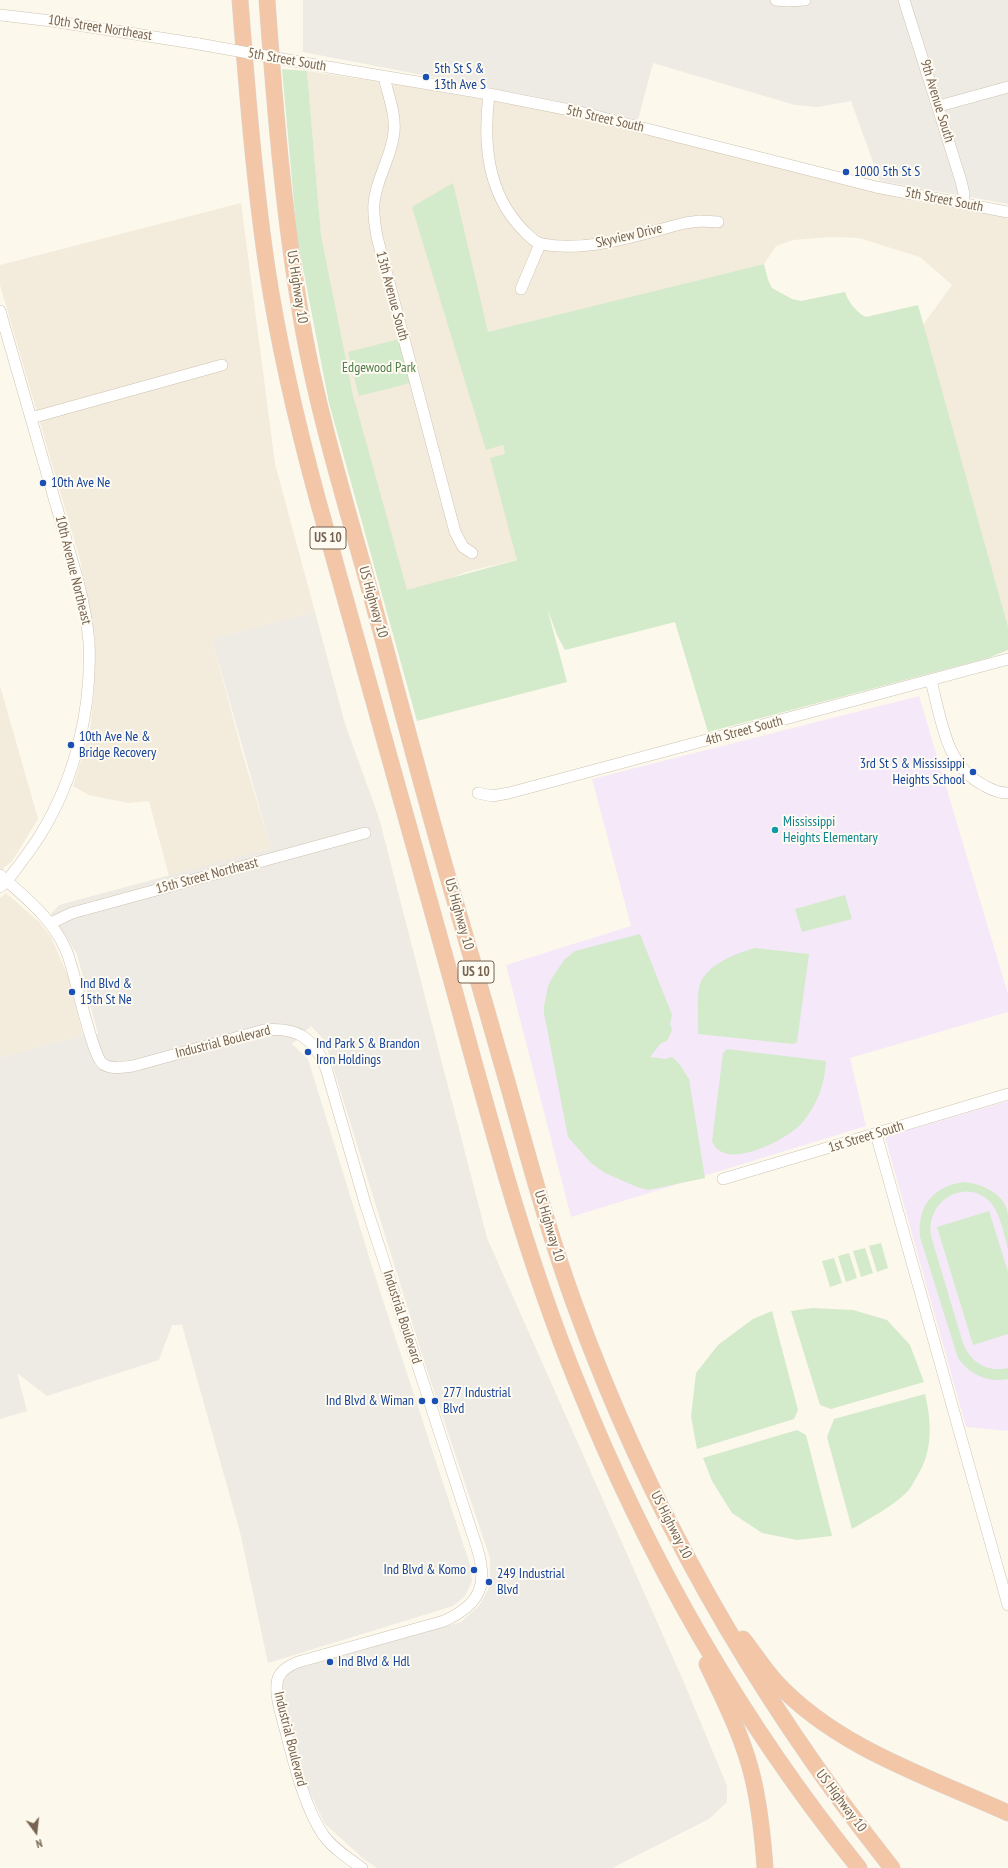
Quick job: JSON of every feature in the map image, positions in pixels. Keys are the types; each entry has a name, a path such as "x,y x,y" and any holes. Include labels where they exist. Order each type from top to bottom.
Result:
{"highway":[{"name":"US Highway 10","path":"267,0 285,204 303,328 327,438 429,812 544,1211 574,1304 605,1382 639,1460 672,1529 718,1615 741,1654 807,1756 838,1799 892,1868"},
{"name":"US Highway 10","path":"240,1 256,174 267,269 294,406 318,501 510,1189 556,1328 596,1427 636,1516 666,1575 755,1725 859,1868"},
{"path":"666,1575 724,1699 741,1740 754,1782 762,1825 765,1868"},
{"path":"718,1615 736,1629 776,1682 812,1714 844,1735 886,1758 1008,1813"}],"street":[{"path":"776,0 805,0"},
{"name":"9th Avenue South","path":"904,0 961,181 964,194 963,203"},
{"name":"10th Street Northeast","path":"0,15 52,21 199,44"},
{"name":"5th Street South","path":"199,44 384,78 489,94 580,112 876,187 1008,212"},
{"name":"13th Avenue South","path":"384,78 394,120 394,131 392,143 376,191 374,204 377,237 455,532 463,547 472,553"},
{"path":"938,106 1008,87"},
{"path":"489,94 485,122 486,144 495,186 513,218 530,237 540,244 521,289"},
{"name":"Skyview Drive","path":"540,244 568,247 590,246 700,221 718,222"},
{"name":"10th Avenue Northeast","path":"0,311 82,597 89,642 89,665 84,719 76,756 56,806 42,832 2,881"},
{"path":"31,418 222,365"},
{"name":"4th Street South","path":"478,793 492,796 509,793 1008,659"},
{"path":"930,681 947,741 955,760 967,776 993,790 1008,793"},
{"name":"15th Street Northeast","path":"51,923 72,913 365,833"},
{"name":"Industrial Boulevard","path":"2,881 51,923 66,950 94,1049 103,1064 110,1068 133,1066 264,1030 276,1029 292,1030 303,1036 317,1050 326,1068 365,1203 480,1555 482,1576 479,1591 471,1605 454,1617 287,1666 280,1673 276,1682 277,1698 305,1798 312,1816 325,1837 338,1851 362,1868"},
{"name":"1st Street South","path":"723,1179 1008,1094"},
{"path":"876,1134 1008,1605"}],"shaded area":[{"path":"303,0 1008,0 1008,204 880,181 851,101 818,107 795,105 653,63 638,120 558,101 303,52"},
{"path":"307,71 412,87 572,115 918,202 1008,217 1008,628 923,325 952,285 920,257 859,238 830,237 793,240 776,246 764,264 474,336 532,556 466,572 439,583 406,591 359,422 322,251"},
{"path":"241,203 275,464 315,612 212,639 242,752 271,848 169,876 149,801 128,803 89,795 73,786 90,731 94,692 95,638 80,560 0,285 0,265"},
{"path":"315,612 345,724 379,818 487,1238 685,1685 727,1786 727,1802 709,1819 612,1868 377,1868 365,1860 325,1824 308,1789 280,1692 282,1680 288,1671 461,1622 479,1606 490,1586 490,1558 424,1361 325,1041 311,1026 292,1044 308,1059 373,1270 470,1565 472,1581 465,1596 453,1606 268,1663 240,1532 182,1325 172,1325 159,1360 47,1396 17,1373 27,1411 0,1419 0,1058 83,1035 98,1034 77,954 51,914 59,905 271,848 212,639"},
{"path":"0,686 38,819 12,861 0,871"},
{"path":"919,696 1008,994 1008,1012 850,1058 866,1126 571,1217 506,965 631,926 592,779"},
{"path":"6,893 39,922 51,937 68,976 83,1035 0,1058 0,898"},
{"path":"1008,1101 1008,1431 966,1427 885,1137"}],"green space":[{"path":"282,69 307,71 321,236 353,395 407,590 517,560 490,458 505,454 503,445 486,450 412,207 453,183 488,332 764,264 768,280 772,288 792,299 801,301 845,292 853,307 866,317 918,305 1008,627 1008,650 988,658 708,732 675,622 565,650 557,635 547,608 567,682 417,721 329,403 297,237"},
{"name":"Edgewood Park","path":"399,339 410,383 359,396 348,352"},
{"path":"845,895 852,919 802,932 795,909"},
{"path":"640,934 672,1015 670,1024 672,1030 667,1041 661,1043 650,1057 666,1059 672,1057 680,1065 689,1079 705,1178 648,1190 637,1187 605,1173 591,1163 568,1137 544,1013 548,986 564,960 575,951"},
{"path":"755,948 809,954 797,1042 793,1044 698,1034 698,995 700,984 704,977 723,960"},
{"path":"727,1049 826,1061 824,1078 816,1102 802,1123 794,1130 770,1145 741,1154 729,1154 718,1150 712,1141 723,1053"},
{"path":"964,1182 986,1188 992,1191 1003,1201 1008,1215 1008,1250 1002,1225 991,1203 981,1195 971,1192 960,1192 950,1196 941,1203 934,1212 931,1223 931,1236 965,1347 969,1354 979,1364 985,1367 992,1369 1008,1368 1008,1379 987,1379 968,1369 958,1358 920,1237 921,1216 929,1199 944,1188 953,1184"},
{"path":"989,1211 1008,1272 1008,1334 973,1345 937,1227"},
{"path":"881,1243 888,1268 877,1272 869,1246"},
{"path":"865,1248 873,1273 861,1277 853,1251"},
{"path":"849,1253 857,1278 846,1282 838,1256"},
{"path":"834,1258 842,1283 830,1287 822,1261"},
{"path":"812,1308 853,1310 887,1320 910,1345 924,1382 831,1409 820,1405 791,1311"},
{"path":"772,1311 798,1410 794,1419 697,1449 691,1416 696,1373 718,1345 753,1319"},
{"path":"925,1394 929,1416 930,1438 926,1458 922,1468 905,1494 886,1508 852,1529 827,1437 834,1419"},
{"path":"797,1430 806,1435 832,1536 797,1540 762,1533 732,1513 712,1481 703,1458"}],"place":[{"name":"5th St S & 13th Ave S","path":"426,77"},
{"name":"1000 5th St S","path":"846,172"},
{"name":"10th Ave Ne","path":"43,483"},
{"name":"10th Ave Ne & Bridge Recovery","path":"71,745"},
{"name":"3rd St S & Mississippi Heights School","path":"973,772"},
{"name":"Mississippi Heights Elementary","path":"775,830"},
{"name":"Ind Blvd & 15th St Ne","path":"72,992"},
{"name":"Ind Park S & Brandon Iron Holdings","path":"308,1052"},
{"name":"Ind Blvd & Wiman","path":"422,1401"},
{"name":"277 Industrial Blvd","path":"435,1401"},
{"name":"Ind Blvd & Komo","path":"474,1570"},
{"name":"249 Industrial Blvd","path":"489,1582"},
{"name":"Ind Blvd & Hdl","path":"330,1662"}]}
